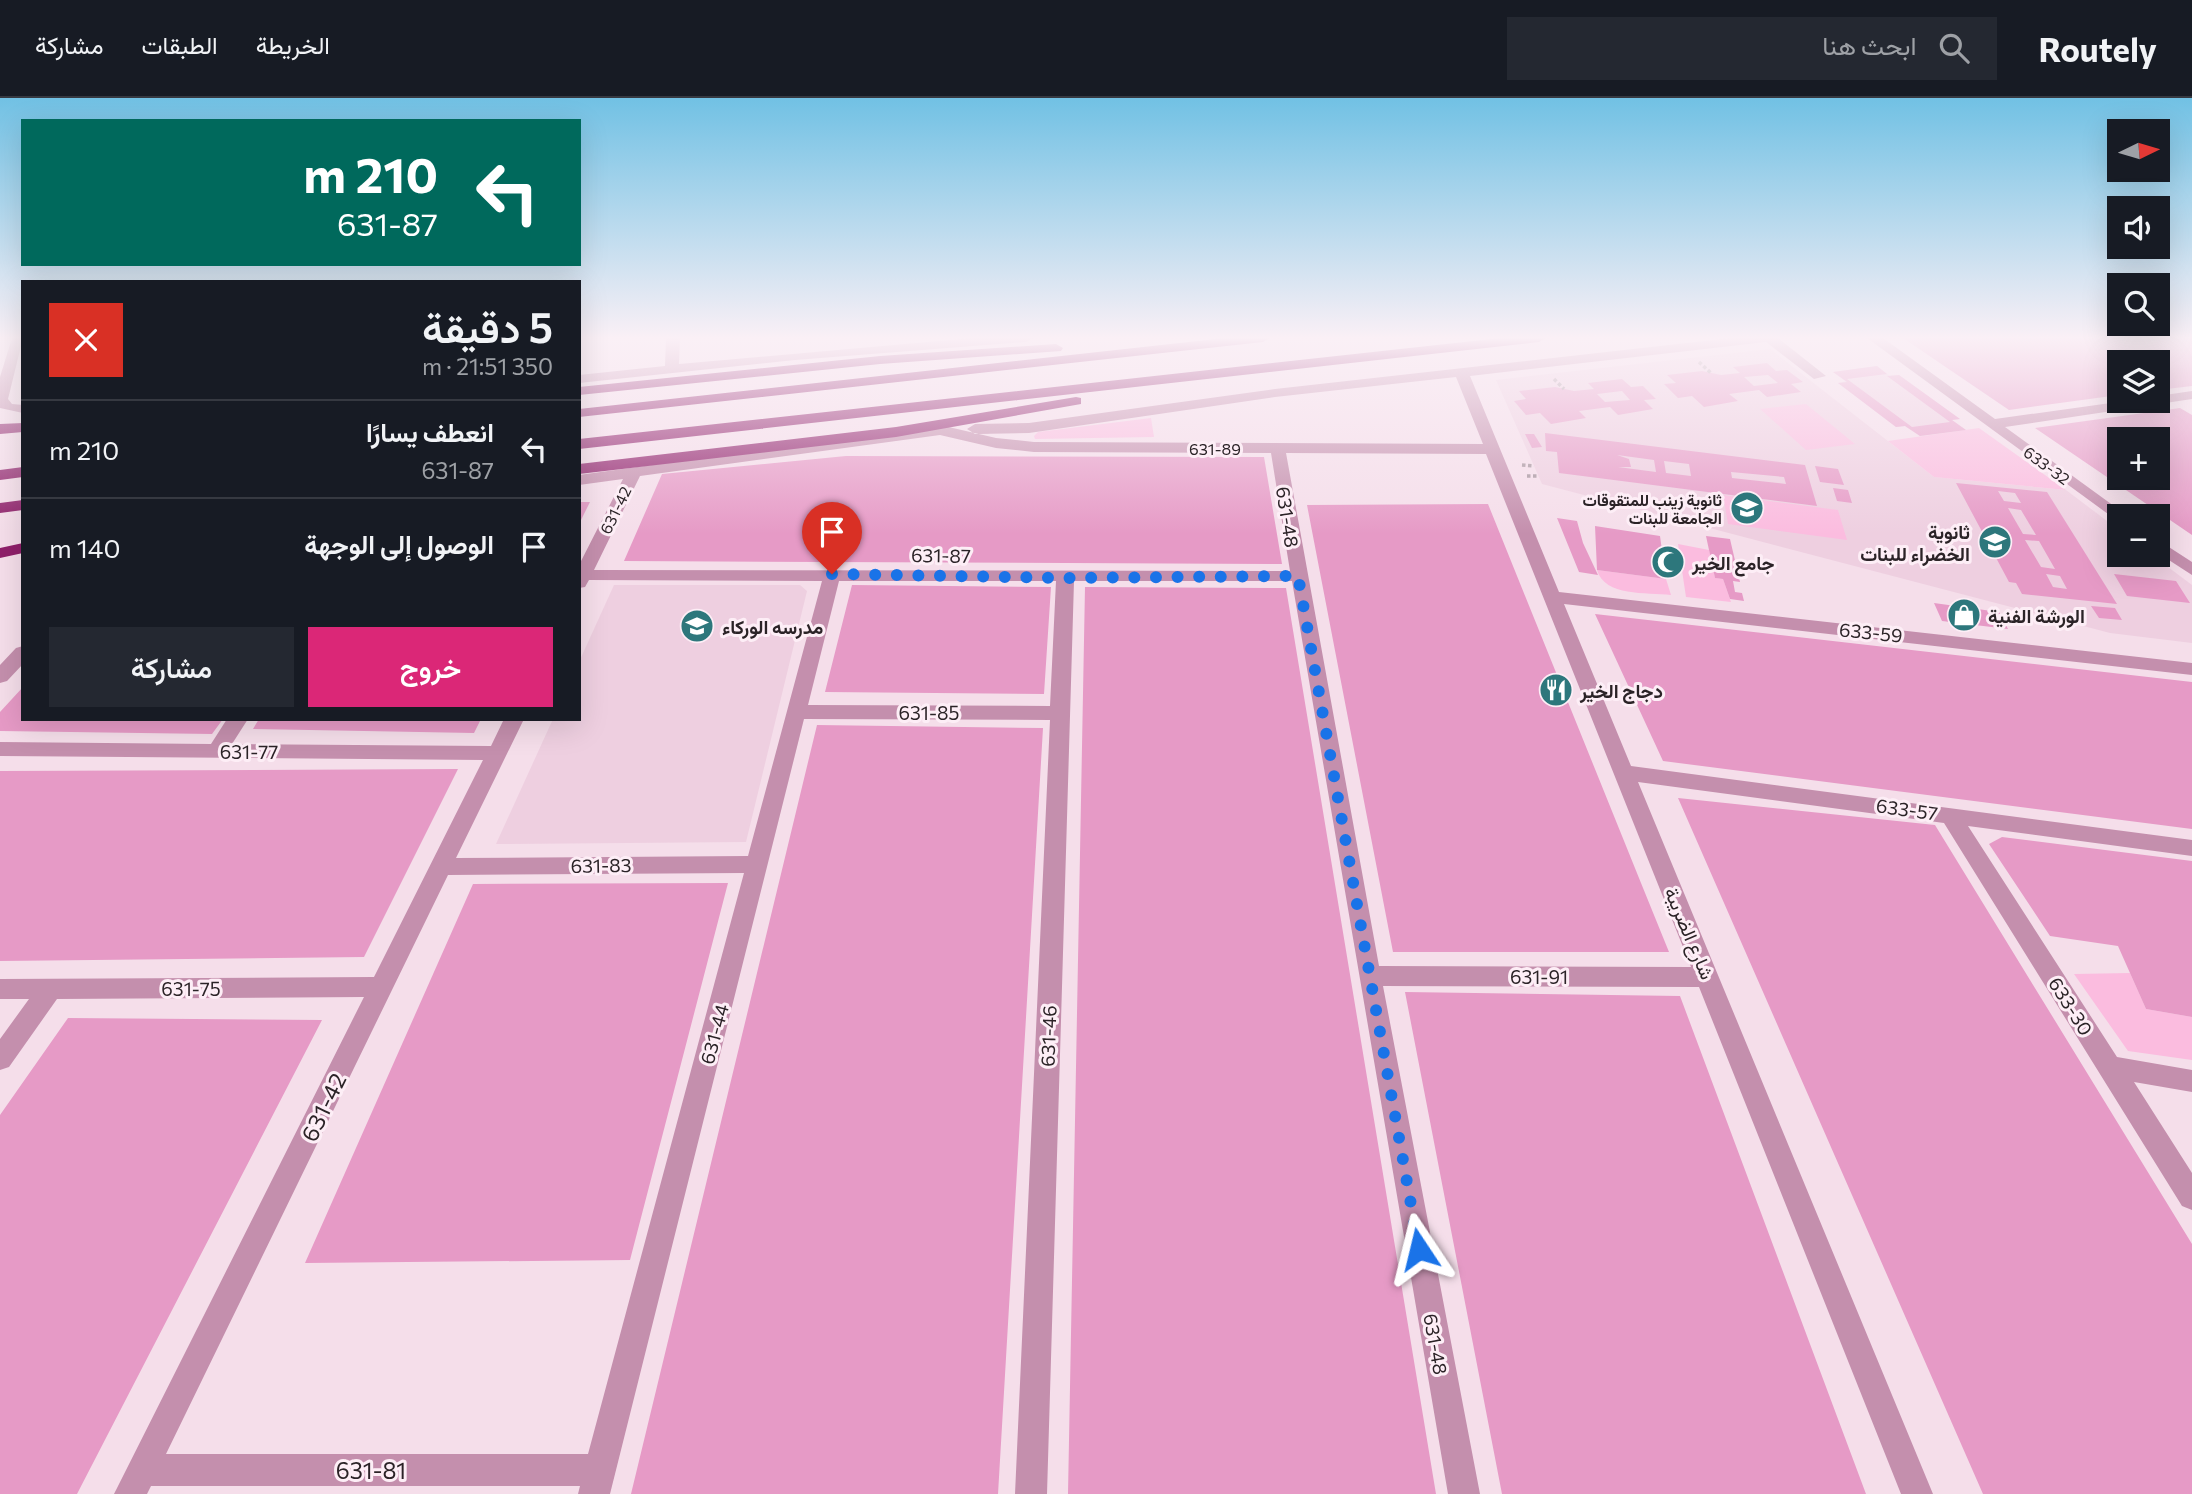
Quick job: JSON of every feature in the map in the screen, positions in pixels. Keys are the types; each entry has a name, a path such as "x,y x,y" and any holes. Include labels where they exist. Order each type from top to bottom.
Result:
{"highway":[{"path":"581,413 669,403"},
{"path":"581,444 951,403"},
{"path":"581,469 895,432 1060,403"},
{"path":"0,427 21,426"},
{"path":"0,475 21,472"},
{"path":"0,508 21,505"},
{"path":"0,553 21,548"}],"street":[{"path":"3,403 8,408 21,409"},
{"path":"895,432 1029,428 1109,414 1200,403"},
{"name":"شارع الضريبة","path":"1473,403 1621,772 1709,977 1917,1494"},
{"name":"633-32","path":"1963,403 2107,508"},
{"path":"1991,424 2107,407"},
{"path":"581,480 632,475 940,430"},
{"name":"631-89","path":"940,430 996,443 1034,447 1491,449"},
{"name":"631-48","path":"1278,449 1369,976 1464,1494"},
{"name":"631-42","path":"581,579 632,475"},
{"path":"2170,554 2192,570"},
{"name":"631-87","path":"581,579 832,574 1065,578 1298,576"},
{"name":"631-44","path":"597,1482 832,574"},
{"name":"631-46","path":"1031,1494 1065,578"},
{"name":"633-59","path":"1550,597 2192,669"},
{"path":"0,677 21,654"},
{"name":"631-85","path":"797,712 1060,713"},
{"path":"215,751 237,721"},
{"name":"631-42","path":"136,1482 513,721"},
{"name":"631-77","path":"0,749 498,753"},
{"name":"633-57","path":"1621,772 2192,848"},
{"name":"633-30","path":"1950,815 2192,1197"},
{"name":"631-83","path":"442,867 759,864"},
{"name":"631-91","path":"1369,976 1709,977"},
{"name":"631-75","path":"0,989 382,987"},
{"path":"0,1059 50,989"},
{"path":"2110,1067 2192,1081"},
{"name":"631-81","path":"136,1482 597,1482"}],"path":[{"path":"1522,465 1534,466"},
{"path":"1527,476 1538,476"}],"shaded area":[{"path":"1506,403 1839,403 1934,477 2066,490 2107,521 2107,567 2168,567 2192,585 2192,643 2110,633 1542,484"},
{"path":"1865,403 1938,403 1960,419 1952,420 1966,430 1920,436 1905,426 1896,427"},
{"path":"1806,404 1855,444 1806,450 1760,409"},
{"path":"1151,418 1154,437 1035,439 1034,436 1038,432"},
{"path":"1979,428 2066,490 1934,477 1888,441"},
{"path":"1723,495 1838,510 1847,540 1728,524"},
{"path":"1678,544 1709,550 1715,578 1723,579 1731,602 1686,597"},
{"path":"1597,570 1666,579 1671,595 1617,589 1601,579"},
{"path":"614,585 800,585 807,591 746,842 496,844 552,721 581,721 581,658"},
{"path":"2130,973 2146,1009 2192,1017 2192,1060 2128,1051 2074,974"}],"building":[{"path":"1516,403 1647,403 1653,409 1618,415 1610,407 1579,411 1586,418 1551,424 1540,413 1526,415"},
{"path":"1700,403 1726,403 1704,407"},
{"path":"1865,403 1880,403 1912,427 1950,422 1924,403 1938,403 1960,419 1952,420 1966,430 1920,436 1905,426 1896,427"},
{"path":"1999,403 2059,403 2009,410"},
{"path":"2180,408 2192,415 2192,535 2170,520 2170,504 2147,504 2126,490 2170,490 2170,427 2107,427 2107,477 2035,428 2144,413 2170,413 2170,409"},
{"path":"1545,433 1805,465 1817,506 1559,473 1557,452 1546,451","holes":["1617,455 1654,460 1656,472 1618,467 1631,467 1629,459","1664,461 1689,464 1691,476 1666,473","1731,472 1784,477 1786,484 1732,478"]},
{"path":"1525,434 1534,434 1542,447 1532,448"},
{"path":"846,456 1264,457 1282,564 624,561 662,474"},
{"path":"1815,466 1838,469 1844,485 1820,482"},
{"path":"1956,483 2047,492 2117,604 2022,594 2016,583 2009,582","holes":["1998,491 2015,493 2021,503 2004,501","2008,508 2021,510 2036,535 2023,534","2025,540 2039,541 2055,569 2041,567","2046,574 2060,576 2067,589 2053,587"]},
{"path":"1833,488 1848,490 1852,503 1837,501"},
{"path":"581,502 590,502 581,520"},
{"path":"1488,504 1669,952 1393,952 1307,505"},
{"path":"1557,518 1577,521 1583,543 1598,575 1579,572"},
{"path":"1595,526 1660,536 1666,579 1597,570"},
{"path":"1706,536 1730,539 1740,582 1733,581 1735,592 1742,593 1744,601 1730,599 1723,579 1715,578"},
{"path":"2114,574 2176,581 2190,603 2127,596"},
{"path":"852,585 1051,587 1044,694 825,692"},
{"path":"1085,587 1286,588 1436,1494 1068,1494"},
{"path":"1934,603 1999,612 2008,629 1942,621"},
{"path":"2091,606 2115,608 2122,620 2099,618"},
{"path":"1595,614 2192,682 2192,829 1663,761"},
{"path":"21,689 21,721 222,721 212,734 0,731 0,712"},
{"path":"258,721 480,721 474,733 253,729"},
{"path":"817,725 1043,728 998,1494 631,1494"},
{"path":"458,769 364,957 0,961 0,771"},
{"path":"1678,798 1935,825 2192,1244 2192,1494 1983,1494"},
{"path":"2002,837 2192,861 2192,1017 2146,1009 2118,946 2050,936 1989,844"},
{"path":"728,883 630,1260 305,1263 473,884"},
{"path":"1405,992 1680,996 1866,1494 1502,1494"},
{"path":"68,1018 322,1020 77,1494 0,1494 0,1115"}],"place":[{"name":"ثانوية زينب للمتقوقات الجامعة للبنات","path":"1747,508"},
{"name":"ثانوية الخضراء للبنات","path":"1995,542"},
{"name":"جامع الخير","path":"1668,562"},
{"name":"الورشة الفنية","path":"1964,615"},
{"name":"مدرسه الوركاء","path":"697,626"},
{"name":"دجاج الخير","path":"1556,690"}],"route":[{"path":"832,574 1065,578 1298,576 1419,1249"}]}
